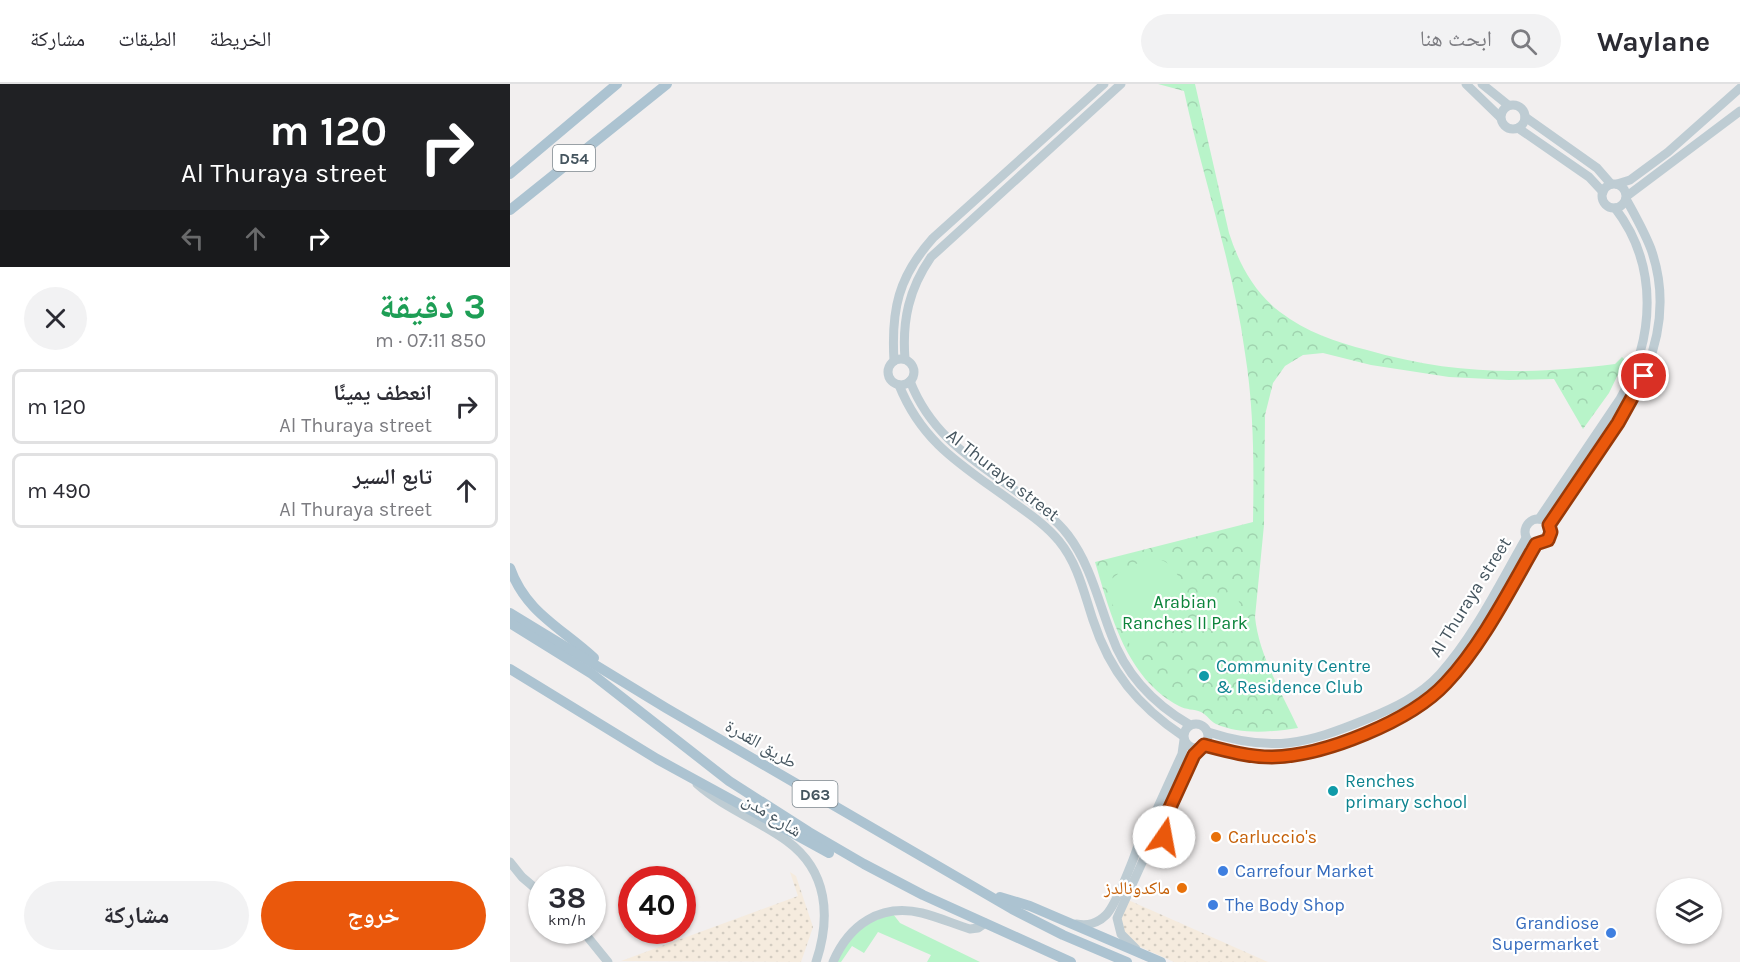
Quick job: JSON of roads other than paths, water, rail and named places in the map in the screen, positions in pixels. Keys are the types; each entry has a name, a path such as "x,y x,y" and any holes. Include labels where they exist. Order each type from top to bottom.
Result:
{"main road":[{"name":"D54","path":"510,174 617,84"},
{"name":"D54","path":"510,210 667,84"},
{"path":"510,218 548,178"},
{"path":"510,568 519,587 540,615 586,650 607,671"},
{"name":"طريق القدرة","path":"510,613 666,708 987,894 1054,931 1127,962"},
{"name":"D63","path":"510,623 607,685 711,767 836,849 892,880 1071,962"},
{"path":"510,669 690,778 833,855 892,880"},
{"path":"987,894 1019,902 1159,961"}],"street":[{"path":"894,361 892,336 897,300 902,283 921,252 933,238 1104,84"},
{"path":"905,359 894,361 889,366 890,380 899,385 910,381 915,374 914,369 905,359 904,337 908,303 917,279 931,256 1121,84"},
{"path":"1466,84 1500,117 1501,122 1507,128 1518,128 1583,172 1603,192 1605,203 1615,208 1628,226 1644,266 1648,307 1645,336 1629,383 1539,519"},
{"path":"1482,84 1508,105 1519,106 1525,117 1597,168 1614,184 1624,188 1626,198 1648,243 1656,270 1659,313 1654,346 1647,369 1631,402 1549,525"},
{"path":"1615,208 1621,206 1668,152 1739,88"},
{"path":"1603,192 1614,184 1626,182 1675,160 1737,114 1740,102"},
{"path":"1500,117 1502,110 1508,105"},
{"path":"1518,128 1525,117"},
{"path":"1668,152 1675,160"},
{"name":"Al Thuraya street","path":"910,381 930,419 949,440 1044,511 1066,533 1087,566 1112,637 1130,671 1160,705 1190,725"},
{"name":"Al Thuraya street","path":"899,385 904,399 920,425 940,448 1036,518 1061,543 1079,576 1099,636 1112,665 1139,701 1183,738"},
{"path":"1539,519 1549,525 1551,532 1548,540 1536,544 1526,538 1524,531 1532,520 1539,519"},
{"name":"Al Thuraya street","path":"1208,732 1237,742 1253,744 1303,742 1343,729 1412,698 1439,676 1450,663 1526,538"},
{"name":"Al Thuraya street","path":"1202,747 1252,756 1302,754 1340,743 1420,706 1446,684 1460,667 1536,544"},
{"path":"1059,920 1086,926 1108,914 1140,838 1141,826 1152,820 1183,750 1185,730 1190,725 1203,726 1208,732 1208,737 1183,780 1162,825 1164,833 1162,840 1150,845 1140,838"},
{"path":"1183,738 1188,746 1202,747"},
{"path":"1172,775 1183,780"},
{"name":"شارع مُدن","path":"690,778 718,801 786,841 808,863 822,891 825,915 824,938 816,962"},
{"path":"1161,801 1172,805"},
{"path":"1152,820 1162,825"},
{"path":"1150,845 1117,918 1121,934 1128,943 1159,961"},
{"path":"510,862 528,882"},
{"path":"833,962 851,931 875,916 889,912 901,910 923,913 970,929 978,928 985,923"},
{"path":"593,944 608,962"}],"place":[{"name":"Community Centre & Residence Club","path":"1204,676"},
{"name":"Renches primary school","path":"1333,791"},
{"name":"Carluccio's","path":"1216,837"},
{"name":"Carrefour Market","path":"1223,871"},
{"name":"ماكدونالدز","path":"1182,888"},
{"name":"The Body Shop","path":"1213,905"},
{"name":"Grandiose Supermarket","path":"1611,933"}],"park label":[{"name":"Arabian Ranches II Park","path":"1185,612"}]}
